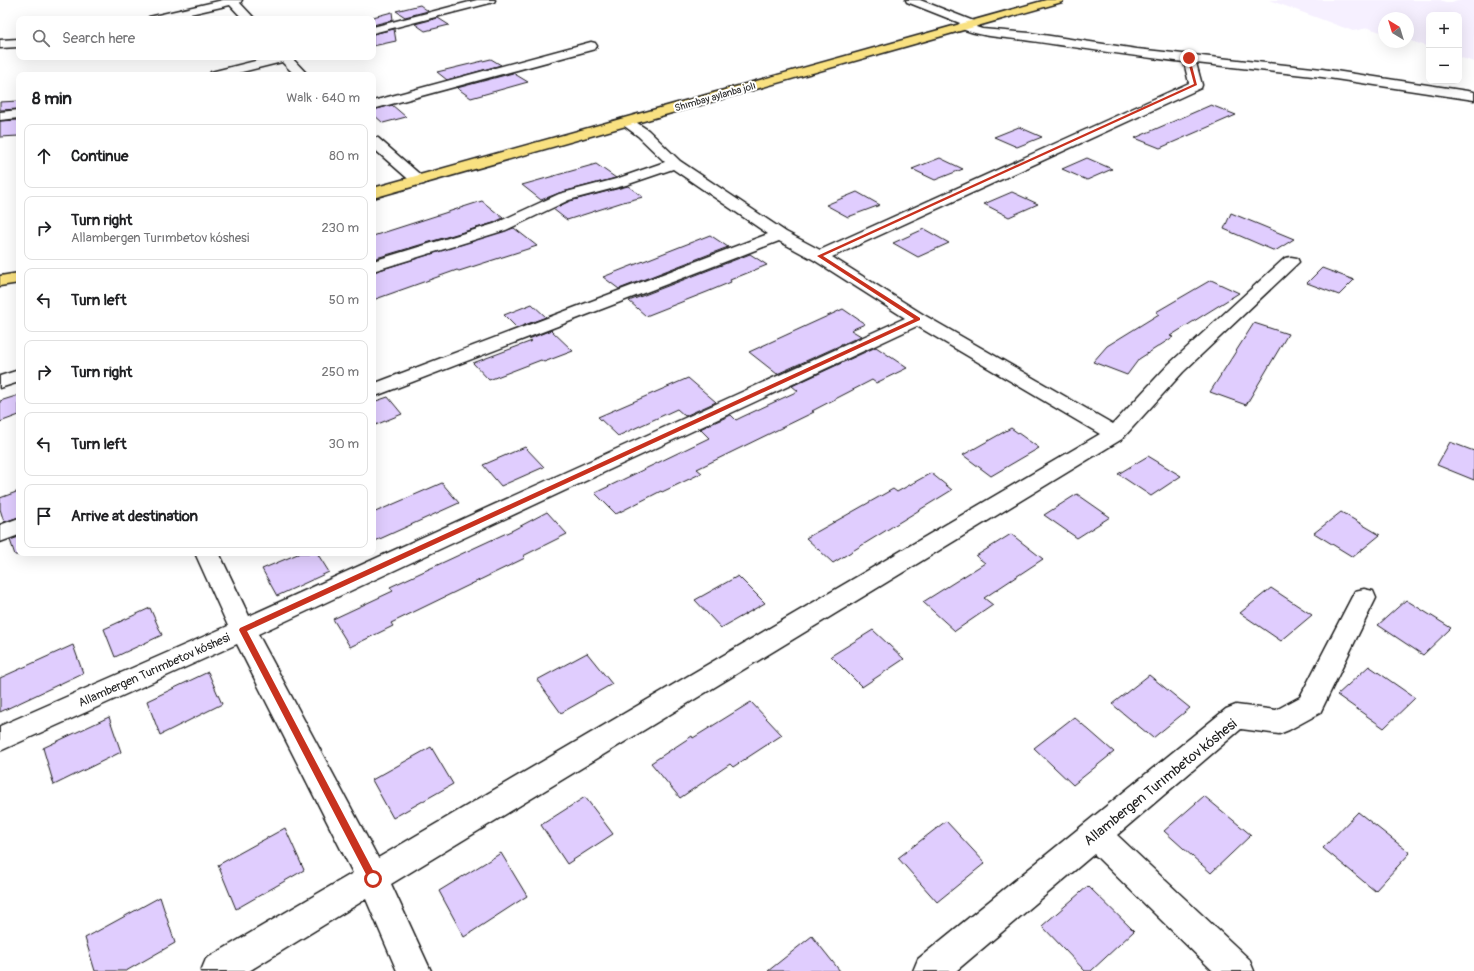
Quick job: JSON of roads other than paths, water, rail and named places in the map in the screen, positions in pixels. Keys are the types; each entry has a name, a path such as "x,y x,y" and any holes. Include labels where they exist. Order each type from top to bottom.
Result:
{"main road":[{"name":"Shımbay aylanba jolı","path":"376,192 1058,0"},
{"path":"0,282 16,279"}],"street":[{"path":"166,16 233,0 246,16"},
{"path":"376,29 490,0"},
{"path":"910,0 968,25 980,32 1030,37 1137,53 1322,73 1474,96"},
{"path":"443,3 455,8"},
{"path":"0,44 16,43"},
{"path":"376,104 591,46"},
{"path":"820,256 1196,84 1189,58"},
{"path":"227,72 273,60"},
{"path":"288,60 299,72"},
{"path":"0,116 16,114"},
{"path":"626,122 643,133 675,164 780,235 820,256 918,319 1115,434"},
{"path":"376,144 419,180"},
{"path":"376,265 500,227 564,197 621,182 675,164"},
{"path":"376,390 780,235"},
{"path":"218,971 1115,434 1176,368 1291,262"},
{"name":"Allambergen Turımbetov kóshesi","path":"0,739 243,630 918,319"},
{"path":"0,382 16,377"},
{"path":"0,534 16,527"},
{"path":"208,556 243,630 373,879 414,971"},
{"name":"Allambergen Turımbetov kóshesi","path":"930,971 1236,717 1280,722 1310,705 1364,598"},
{"path":"1094,834 1237,971"}]}
